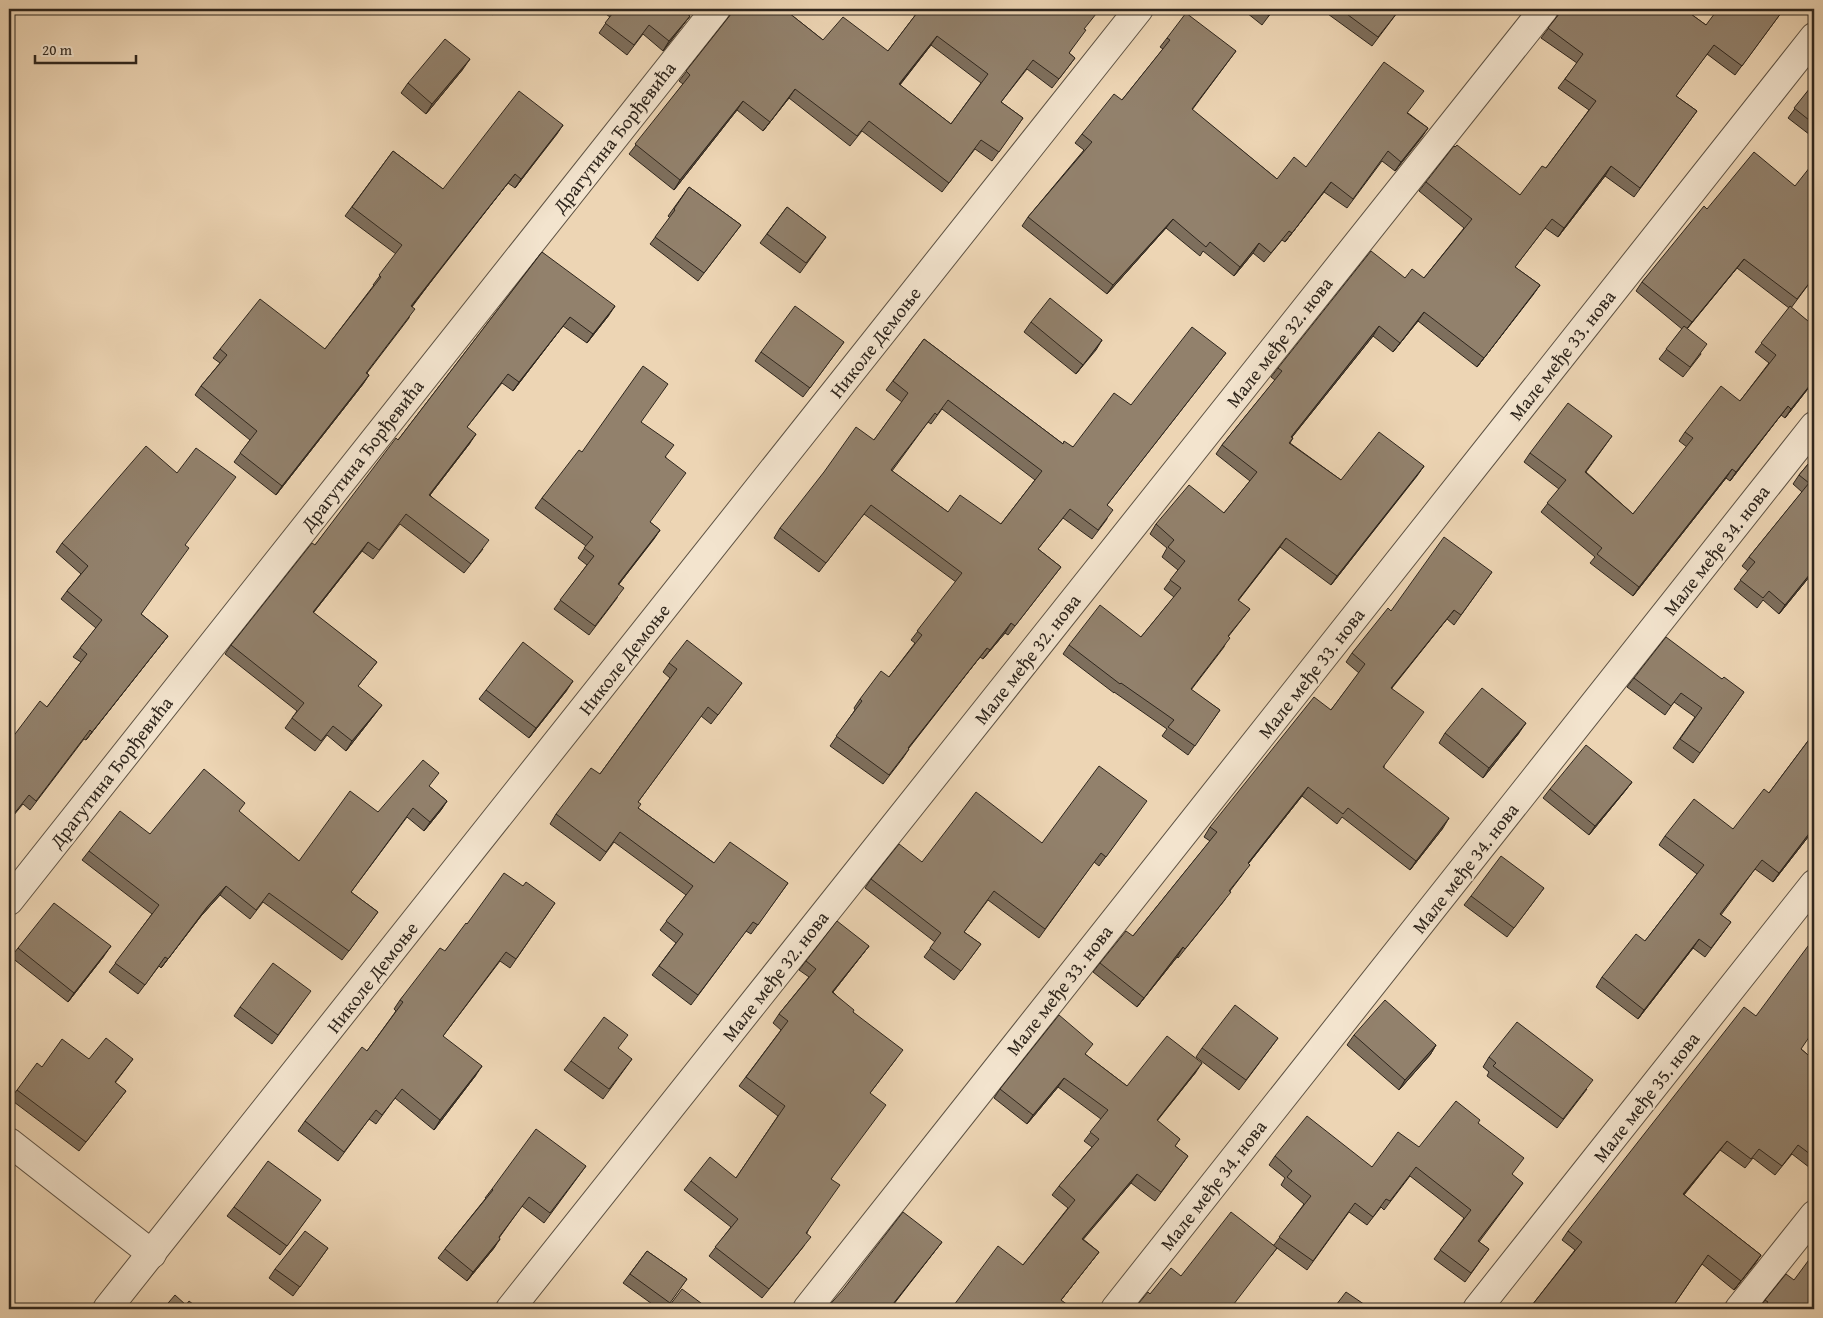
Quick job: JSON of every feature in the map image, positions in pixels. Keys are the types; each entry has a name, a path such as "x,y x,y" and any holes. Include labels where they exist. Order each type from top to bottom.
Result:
{"street":[{"name":"Драгутина Ђорђевића","path":"9,901 716,9"},
{"name":"Николе Демоње","path":"107,1309 1139,9"},
{"name":"Мале међе 32. нова","path":"510,1309 1544,9"},
{"name":"Мале међе 33. нова","path":"807,1309 1814,37"},
{"name":"Мале међе 34. нова","path":"1115,1309 1814,426"},
{"name":"Мале међе 35. нова","path":"1478,1309 1814,884"},
{"path":"9,1142 152,1254"},
{"path":"1739,1309 1814,1215"}],"building":[{"path":"616,9 679,9 690,16 669,41 649,25 634,45 605,23"},
{"path":"735,9 784,9 823,40 843,17 888,51 920,9 1100,9 1084,29 1086,30 1069,53 1075,58 1059,79 1033,60 1001,102 1023,118 999,152 981,140 949,183 869,121 857,136 795,89 770,122 743,101 680,180 635,144 690,75 686,71","holes":["937,36 988,74 951,124 899,84"]},
{"path":"1260,9 1274,9 1269,16"},
{"path":"1340,9 1400,9 1378,37"},
{"path":"1563,9 1684,9 1706,25 1718,9 1775,9 1781,13 1742,66 1714,45 1676,96 1697,111 1640,188 1611,166 1564,228 1552,219 1515,267 1540,285 1484,358 1424,312 1400,343 1379,326 1291,437 1293,438 1289,443 1341,480 1379,432 1424,466 1337,576 1286,538 1238,600 1250,609 1228,636 1230,638 1191,689 1220,710 1195,746 1168,727 1174,720 1120,684 1069,645 1100,605 1141,637 1181,588 1170,580 1185,561 1168,547 1174,540 1156,524 1189,485 1224,513 1257,472 1222,445 1282,371 1278,368 1371,251 1405,278 1412,269 1424,278 1472,219 1426,182 1454,146 1457,145 1520,195 1542,166 1546,168 1596,101 1565,79 1583,54 1548,28"},
{"path":"1186,13 1236,51 1192,109 1277,179 1294,157 1306,167 1384,62 1424,91 1407,113 1428,128 1401,162 1388,151 1353,199 1331,182 1292,233 1289,231 1271,253 1259,243 1240,267 1210,242 1206,247 1173,219 1113,285 1028,217 1092,142 1082,134 1114,94 1122,100 1170,40 1167,38"},
{"path":"445,39 470,59 432,104 408,83"},
{"path":"1814,83 1814,124 1794,108"},
{"path":"519,91 563,125 521,179 515,174 411,306 415,309 366,373 369,375 282,486 240,453 257,431 201,386 227,355 220,349 260,299 325,349 381,277 379,275 402,245 352,207 393,151 443,189"},
{"path":"1754,152 1795,186 1814,162 1814,277 1797,299 1744,259 1692,322 1642,282 1704,206 1707,209"},
{"path":"689,187 741,225 704,273 655,237"},
{"path":"787,207 826,237 806,263 767,234"},
{"path":"542,252 615,306 593,334 570,317 519,382 508,374 467,427 476,434 429,495 489,540 471,564 406,514 379,550 368,542 313,612 377,662 358,686 382,705 352,741 333,726 321,741 292,718 304,703 231,645 312,543 315,545 396,438 398,440"},
{"path":"1050,298 1102,340 1083,365 1031,322"},
{"path":"795,306 844,342 810,388 761,352"},
{"path":"1790,306 1814,326 1814,380 1791,409 1788,406 1736,472 1732,469 1639,587 1597,554 1602,548 1547,503 1566,480 1530,453 1568,403 1612,436 1585,472 1633,514 1693,438 1685,432 1721,386 1740,401 1776,355 1761,343"},
{"path":"1684,326 1707,344 1690,367 1666,349"},
{"path":"1192,327 1226,353 1107,505 1113,510 1098,530 1070,509 1038,549 1061,567 1015,626 1011,623 990,650 987,648 889,775 836,736 881,671 889,677 922,635 917,631 962,573 871,505 826,563 780,528 856,427 874,440 908,393 893,381 924,339 1063,444 1064,441 1073,447 1114,393 1131,405","holes":["948,400 1042,471 1001,524 960,495 948,512 891,470 935,413 937,415"]},
{"path":"643,366 668,384 641,422 674,445 665,457 686,473 650,522 660,530 618,584 624,588 595,626 560,600 594,556 584,548 593,537 542,498 579,450 582,452"},
{"path":"146,446 177,473 196,448 236,477 185,545 189,548 141,614 168,636 92,732 90,730 36,801 29,795 9,820 9,742 40,701 47,707 87,654 80,648 102,620 67,591 88,566 62,543"},
{"path":"1814,457 1814,569 1785,605 1769,591 1763,598 1740,580 1755,562 1749,557 1809,483 1799,475"},
{"path":"1444,537 1492,572 1461,615 1454,610 1391,688 1424,712 1383,767 1449,818 1416,861 1348,808 1343,814 1308,787 1248,863 1250,865 1229,891 1231,892 1185,949 1183,947 1144,998 1100,963 1126,931 1133,936 1217,832 1210,827 1314,697 1331,710 1365,664 1352,653 1388,608 1391,611"},
{"path":"1666,637 1722,679 1724,677 1744,692 1700,753 1680,739 1702,708 1681,693 1671,706 1634,678"},
{"path":"687,640 742,683 718,715 708,707 638,802 641,804 638,808 714,863 730,842 788,883 758,925 753,922 698,995 659,966 683,934 666,921 693,886 620,832 606,852 556,814 591,768 600,774 677,669 669,663"},
{"path":"523,642 573,681 536,728 486,690"},
{"path":"1482,688 1526,723 1489,768 1445,733"},
{"path":"1814,733 1814,820 1811,825 1814,827 1779,873 1762,860 1720,914 1731,922 1711,948 1699,939 1644,1010 1602,977 1636,934 1645,941 1704,865 1665,836 1694,799 1733,829 1764,789 1769,793"},
{"path":"1586,745 1632,782 1595,826 1550,789"},
{"path":"423,760 439,773 429,786 447,801 430,822 413,808 351,892 378,912 349,951 269,893 256,910 226,886 207,907 168,959 165,957 145,985 115,963 159,905 89,851 120,811 150,834 204,769 245,803 239,811 299,861 350,791 378,812"},
{"path":"1099,766 1147,801 1106,857 1101,853 1045,929 994,891 964,932 981,944 961,971 930,948 941,933 871,879 899,844 922,862 976,792 1042,843"},
{"path":"1501,856 1544,888 1514,928 1471,896"},
{"path":"504,873 523,886 526,882 555,903 516,959 506,952 443,1036 482,1066 440,1120 402,1089 382,1115 376,1110 344,1152 305,1121 362,1047 367,1051 403,1002 400,1000 440,948 445,951"},
{"path":"54,903 111,946 74,993 18,948"},
{"path":"837,921 869,946 832,992 854,1010 853,1012 903,1050 870,1093 886,1105 831,1179 840,1185 806,1233 811,1237 769,1289 715,1247 738,1219 691,1181 710,1157 736,1178 785,1106 746,1077 788,1021 779,1014 816,969 806,961"},
{"path":"1814,938 1814,1030 1801,1049 1814,1060 1814,1157 1798,1145 1782,1166 1759,1149 1751,1159 1727,1141 1683,1194 1761,1255 1741,1281 1708,1255 1671,1309 1529,1309 1582,1242 1568,1231 1744,1007 1756,1016"},
{"path":"273,963 311,991 278,1035 240,1007"},
{"path":"1385,1000 1436,1045 1405,1080 1354,1035"},
{"path":"1235,1005 1278,1038 1246,1080 1202,1048"},
{"path":"1059,1015 1093,1044 1085,1054 1127,1086 1167,1036 1202,1063 1157,1120 1180,1139 1175,1146 1188,1156 1161,1192 1137,1174 1082,1239 1099,1252 1061,1300 1072,1308 951,1309 998,1246 1023,1265 1075,1200 1059,1186 1099,1139 1090,1132 1108,1110 1064,1078 1033,1115 1000,1089"},
{"path":"604,1017 628,1035 618,1048 632,1059 609,1089 571,1061"},
{"path":"1517,1022 1593,1080 1563,1119 1493,1066 1496,1063 1489,1057"},
{"path":"106,1038 133,1059 115,1082 126,1091 86,1142 17,1090 37,1063 42,1067 62,1039 89,1059"},
{"path":"1456,1101 1480,1120 1478,1123 1524,1158 1512,1174 1523,1183 1478,1241 1489,1249 1471,1273 1440,1250 1471,1210 1416,1167 1390,1201 1386,1199 1373,1217 1355,1203 1313,1261 1279,1237 1311,1196 1287,1177 1292,1171 1275,1156 1307,1116 1372,1167 1398,1132 1419,1147"},
{"path":"536,1129 586,1166 550,1213 529,1197 499,1237 500,1239 473,1272 445,1249 493,1190"},
{"path":"268,1161 321,1200 287,1246 234,1207"},
{"path":"903,1212 942,1242 889,1309 826,1309 842,1291"},
{"path":"1231,1212 1277,1248 1230,1309 1134,1309 1148,1292 1150,1294 1171,1268 1181,1276"},
{"path":"305,1231 328,1248 300,1287 275,1269"},
{"path":"647,1251 687,1279 670,1303 630,1274"},
{"path":"1814,1253 1814,1309 1763,1309 1768,1302 1765,1300 1786,1274 1794,1280"},
{"path":"682,1289 709,1309 667,1309"},
{"path":"1346,1292 1371,1309 1333,1309"},
{"path":"175,1295 186,1305 189,1301 199,1309 163,1309"}]}
